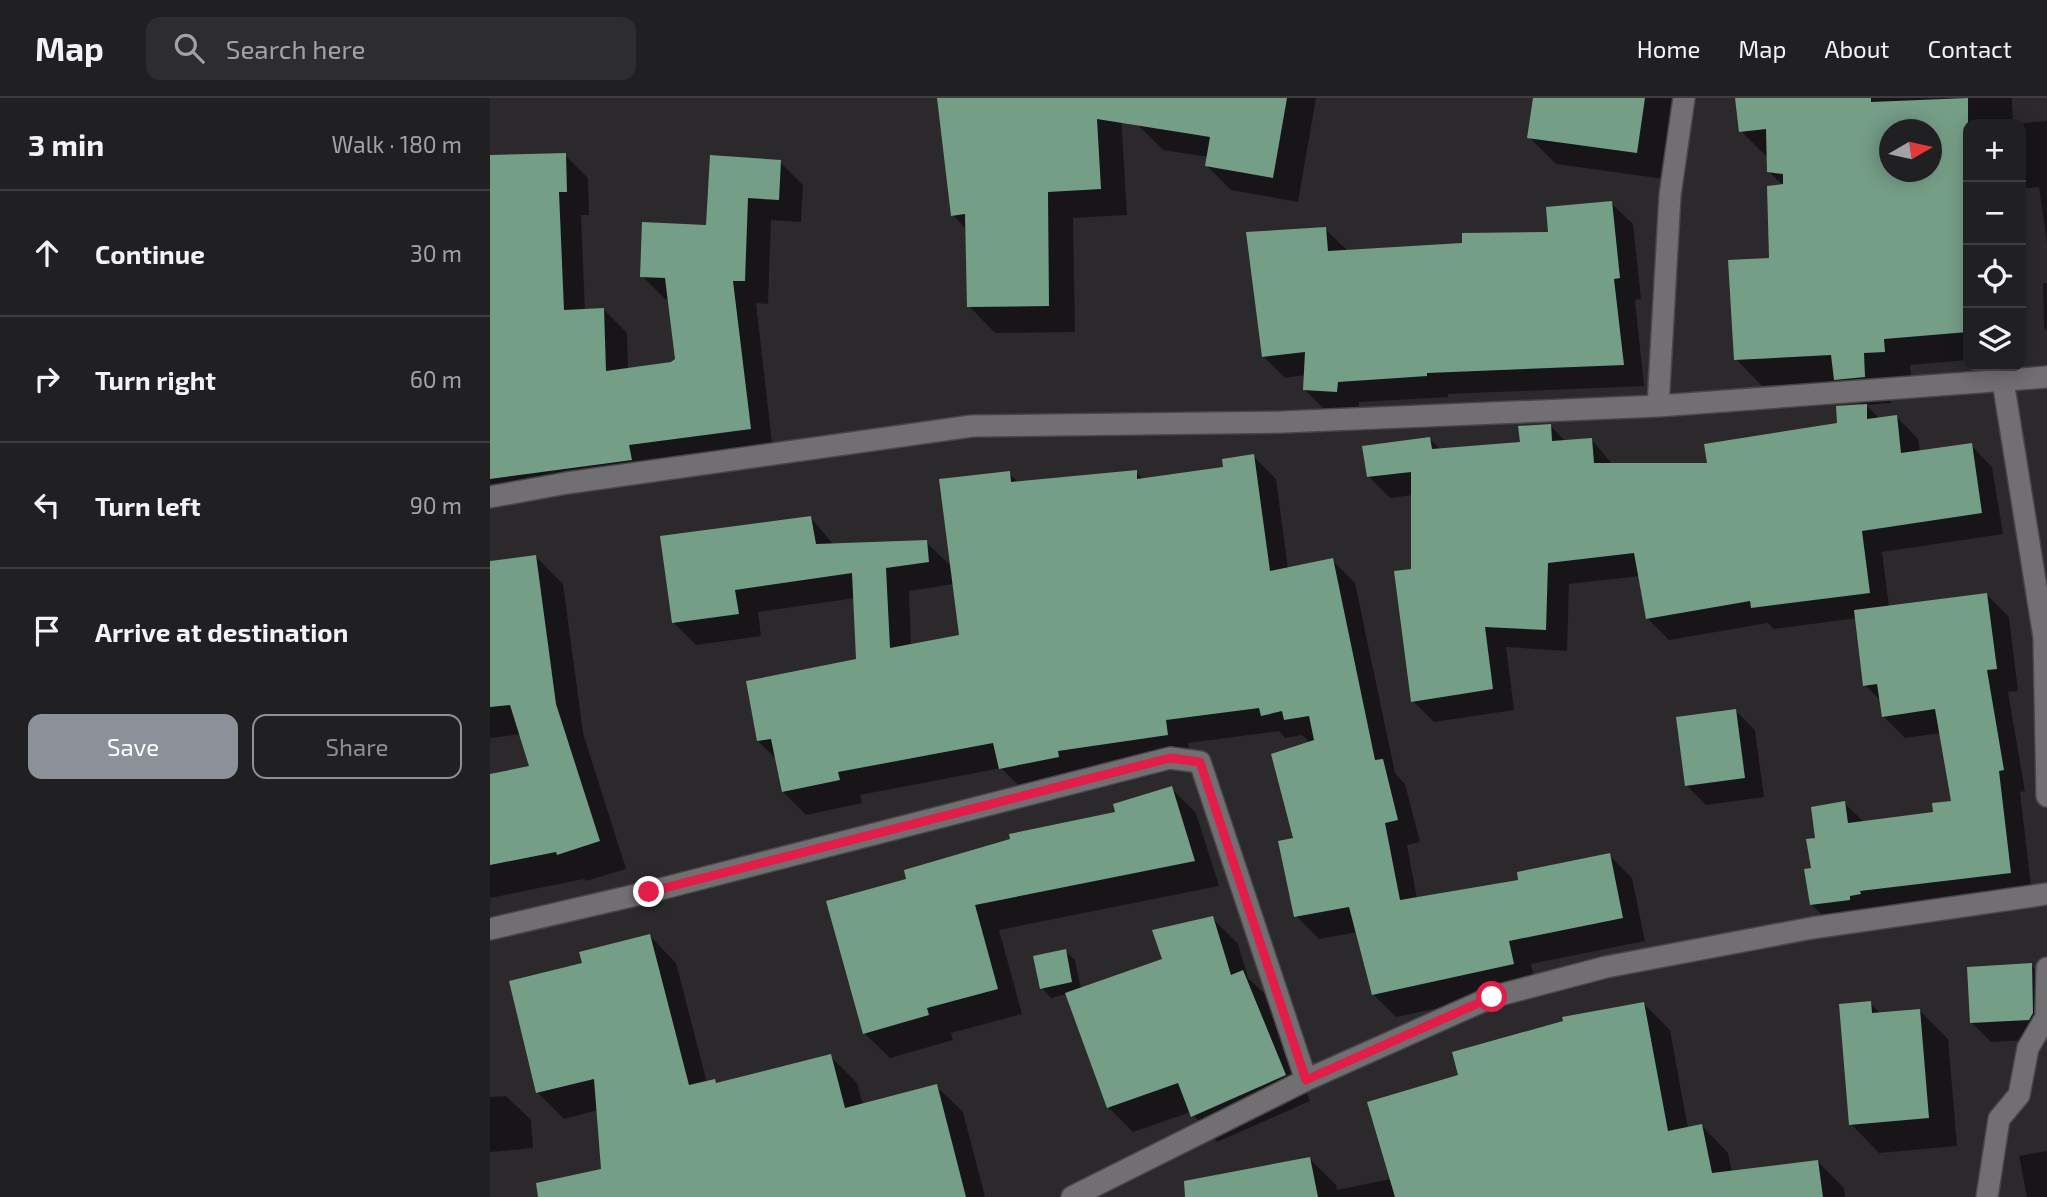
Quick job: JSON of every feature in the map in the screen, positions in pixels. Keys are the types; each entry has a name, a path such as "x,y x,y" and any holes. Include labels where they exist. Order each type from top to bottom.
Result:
{"street":[{"path":"1658,406 1670,195 1684,98"},
{"path":"490,497 567,483 972,426 1283,422 1658,406 2047,377"},
{"path":"2003,381 2045,637 2047,796"},
{"path":"490,929 649,892 1170,758 1200,762 1306,1080"},
{"path":"1072,1197 1306,1080 1492,997 1606,967 1812,928 2047,894"},
{"path":"1987,1197 1999,1119 2019,1095 2028,1048 2046,1017 2047,968"}],"building":[{"path":"937,98 1287,98 1273,178 1205,166 1210,137 1097,119 1101,189 1048,192 1049,306 967,307 965,214 951,216"},
{"path":"1533,98 1645,98 1637,153 1527,138"},
{"path":"1735,98 1871,98 1871,102 1968,98 1968,119 1963,119 1963,332 1884,339 1885,352 1864,353 1865,377 1834,380 1831,355 1734,360 1728,260 1769,258 1767,186 1783,184 1783,174 1767,172 1766,129 1739,132"},
{"path":"566,153 567,192 559,192 564,310 604,308 606,371 671,362 675,359 665,278 640,277 642,222 706,225 710,155 781,160 779,200 748,198 745,281 733,281 751,429 629,445 632,460 490,479 490,155"},
{"path":"1612,201 1620,278 1614,279 1624,365 1427,373 1427,376 1338,382 1337,392 1303,390 1305,352 1262,357 1246,232 1326,227 1328,251 1462,243 1462,233 1548,232 1546,207"},
{"path":"1867,404 1867,419 1897,415 1901,453 1972,443 1982,513 1862,531 1870,593 1751,608 1750,601 1646,619 1634,553 1548,563 1546,630 1485,627 1493,689 1411,702 1394,571 1411,569 1411,472 1367,477 1362,446 1430,437 1432,449 1520,442 1518,426 1551,424 1552,441 1592,438 1594,463 1707,463 1704,444 1837,423 1836,406"},
{"path":"1254,454 1270,571 1333,558 1375,760 1383,759 1398,820 1385,823 1400,900 1518,880 1517,872 1610,853 1623,918 1509,941 1514,964 1372,995 1349,907 1294,917 1278,841 1293,838 1271,754 1314,740 1309,716 1284,720 1282,711 1261,716 1259,708 1166,720 1168,735 1058,751 1059,757 999,769 993,743 838,772 840,780 782,792 771,739 757,741 746,681 856,659 852,573 735,590 739,614 672,623 660,536 811,516 816,544 927,540 929,562 886,568 890,648 959,635 939,479 1010,471 1011,482 1137,470 1137,479 1223,467 1222,459"},
{"path":"536,555 556,704 600,841 557,855 556,852 490,865 490,774 529,766 510,705 490,707 490,561"},
{"path":"1987,593 1997,669 1987,670 2004,770 1999,771 2011,873 1860,891 1861,894 1850,896 1850,900 1810,905 1804,869 1811,868 1806,839 1815,838 1811,807 1845,801 1848,823 1933,812 1932,803 1951,801 1935,709 1882,717 1877,684 1863,686 1854,610"},
{"path":"1736,709 1745,778 1685,786 1676,717"},
{"path":"1172,786 1195,861 975,905 998,989 927,1008 929,1015 863,1034 826,901 906,879 904,870 1010,839 1009,834 1115,812 1113,804"},
{"path":"1213,916 1231,975 1243,970 1286,1075 1191,1117 1178,1083 1107,1108 1065,993 1162,959 1152,930"},
{"path":"650,934 689,1085 715,1079 716,1083 831,1054 845,1108 937,1084 966,1197 538,1197 536,1183 601,1169 594,1079 536,1093 509,981 582,963 579,952"},
{"path":"1066,949 1072,982 1040,989 1033,956"},
{"path":"2032,963 2033,1013 2029,1020 1970,1023 1967,967"},
{"path":"1871,1001 1872,1013 1920,1009 1929,1118 1849,1125 1839,1004"},
{"path":"1644,1002 1668,1131 1702,1124 1712,1173 1818,1160 1823,1197 1395,1197 1367,1102 1458,1075 1452,1052 1563,1021 1562,1017"},
{"path":"1310,1157 1318,1197 1185,1197 1184,1181"}],"route":[{"path":"649,892 1170,758 1200,762 1306,1080 1492,997"}]}
